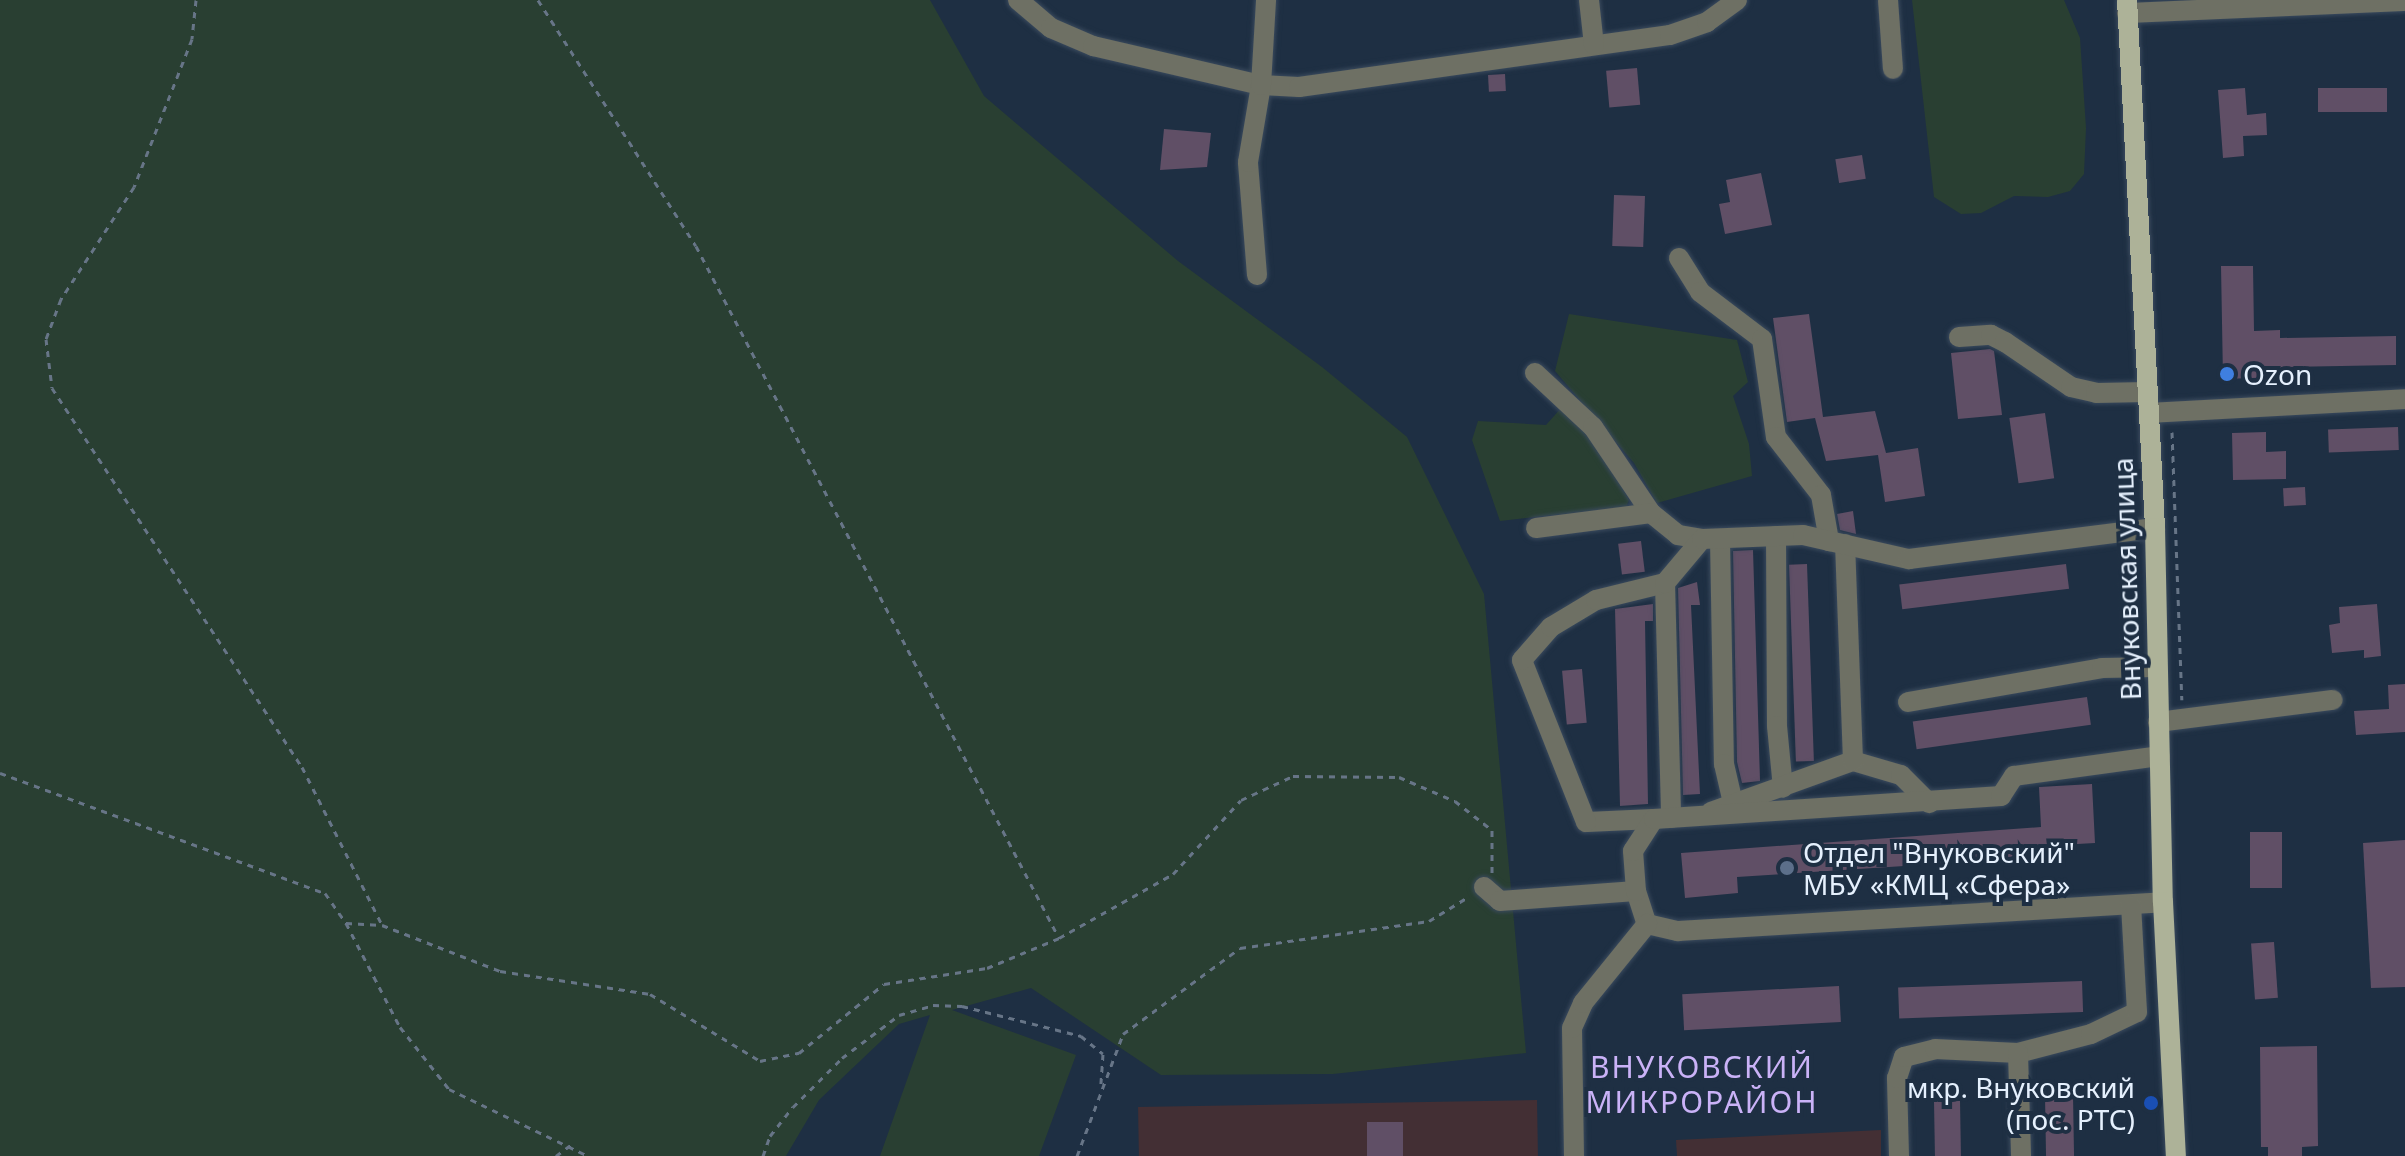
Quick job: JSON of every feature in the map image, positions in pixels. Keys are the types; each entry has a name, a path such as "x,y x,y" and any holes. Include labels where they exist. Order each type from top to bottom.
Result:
{"main road":[{"name":"Внуковская улица","path":"2127,6 2155,528 2163,902 2176,1156"}],"street":[{"path":"1018,0 1051,28 1093,46 1261,85 1299,87 1670,35 1707,22 1737,0"},
{"path":"1257,275 1248,162 1261,85 1266,0"},
{"path":"1589,0 1594,45"},
{"path":"1888,0 1893,69"},
{"path":"2127,6 2405,1"},
{"path":"1679,258 1700,292 1762,339 1776,437 1821,495 1837,543 1853,761"},
{"path":"1959,337 1991,335 2071,387 2096,393 2148,392"},
{"path":"1535,373 1593,427 1651,513 1678,535 1711,539 1776,536 1837,543 1909,559 2155,528"},
{"path":"2149,413 2405,399"},
{"path":"1536,528 1651,513"},
{"path":"1776,536 1777,726 1783,788"},
{"path":"1711,539 1665,583 1596,600 1551,627 1522,660 1586,822 1929,803 2001,796 2014,776 2160,756"},
{"path":"1711,539 1724,764 1733,802"},
{"path":"1647,924 1636,891 1633,851 1662,818 1665,583"},
{"path":"1908,702 2102,668 2157,667"},
{"path":"2158,722 2333,700"},
{"path":"1699,817 1733,802 1783,788 1853,761 1901,775 1929,803"},
{"path":"1484,887 1500,901 1636,891"},
{"path":"1647,924 1678,931 2163,902"},
{"path":"1899,1156 1897,1078 1904,1057 1935,1049 2018,1053 2091,1034 2137,1012 2131,906"},
{"path":"1574,1156 1572,1028 1583,1003 1647,924"},
{"path":"2018,1053 2021,1156"}],"path":[{"path":"196,0 192,39 134,187 61,299 46,339 52,388 302,767 382,925"},
{"path":"538,0 696,246 1059,938"},
{"path":"2171,412 2183,718"},
{"path":"0,773 325,893 346,923 400,1027 449,1089 572,1144 588,1156"},
{"path":"346,923 382,925 500,971 650,994 760,1061 799,1053 884,984 987,968 1059,938 1173,874 1241,800 1293,776 1399,777 1455,801 1492,830 1495,868 1484,887 1429,921 1240,948 1123,1034 1077,1156"},
{"path":"763,1156 770,1136 793,1107 842,1058 899,1015 933,1005 962,1006 1081,1036 1103,1054 1100,1090"},
{"path":"556,1156 572,1144"}],"shaded area":[{"path":"1537,1100 1538,1156 1139,1156 1138,1107"},
{"path":"1881,1130 1881,1156 1677,1156 1676,1140"}],"green space":[{"path":"0,0 930,0 984,96 1178,261 1322,367 1407,437 1484,594 1526,1053 1333,1074 1161,1075 1031,988 952,1010 1076,1055 1039,1156 880,1156 930,1015 899,1024 819,1100 786,1156 0,1156"},
{"path":"1912,0 2064,0 2080,38 2086,128 2084,174 2070,191 2048,197 2014,196 1981,213 1961,214 1934,197"},
{"path":"1569,314 1737,340 1748,382 1733,396 1749,444 1752,476 1657,503 1634,463 1555,371"},
{"path":"1563,406 1597,444 1629,500 1626,507 1500,521 1472,440 1478,421 1546,425"}],"building":[{"path":"1637,68 1640,105 1609,108 1606,71"},
{"path":"1505,74 1506,91 1489,92 1488,75"},
{"path":"2245,88 2247,115 2266,113 2267,135 2243,136 2244,156 2223,158 2218,90"},
{"path":"2318,88 2387,88 2387,112 2318,112"},
{"path":"1164,129 1211,133 1207,167 1160,170"},
{"path":"1862,155 1866,179 1839,183 1835,159"},
{"path":"1761,173 1772,225 1725,234 1719,204 1730,202 1726,180"},
{"path":"1614,195 1645,196 1643,247 1612,246"},
{"path":"2221,266 2253,266 2254,331 2280,330 2280,338 2396,336 2396,365 2281,367 2281,377 2223,379"},
{"path":"1809,314 1823,417 1875,411 1886,453 1918,448 1925,496 1885,502 1878,455 1826,461 1815,418 1787,422 1773,318"},
{"path":"1994,351 2002,415 1958,419 1951,353"},
{"path":"2045,413 2054,478 2019,483 2009,418"},
{"path":"2398,427 2399,450 2329,452 2328,429"},
{"path":"2266,432 2266,452 2286,451 2286,479 2233,480 2232,433"},
{"path":"2305,487 2306,505 2284,506 2283,488"},
{"path":"1853,511 1856,534 1840,530 1837,514"},
{"path":"1641,541 1645,572 1622,575 1618,544"},
{"path":"1753,550 1760,781 1742,783 1737,762 1733,551"},
{"path":"1807,564 1814,761 1796,762 1789,565"},
{"path":"2066,564 2069,589 1902,609 1899,584"},
{"path":"1697,582 1700,605 1691,605 1700,794 1683,795 1678,588"},
{"path":"1653,604 1653,621 1645,621 1648,804 1620,806 1615,609"},
{"path":"2377,604 2381,656 2364,658 2364,650 2332,653 2329,625 2340,623 2339,607"},
{"path":"1582,669 1587,723 1567,725 1562,671"},
{"path":"2405,684 2405,732 2356,735 2354,711 2389,709 2388,685"},
{"path":"2087,697 2091,725 1917,749 1913,721"},
{"path":"2092,784 2095,843 2042,846 2043,857 1737,877 1738,893 1685,898 1681,853 2041,827 2039,787"},
{"path":"2250,832 2282,832 2282,888 2250,888"},
{"path":"2405,840 2405,987 2371,988 2363,843"},
{"path":"2274,942 2278,998 2255,999 2251,944"},
{"path":"2082,981 2083,1012 1899,1018 1898,987"},
{"path":"1839,986 1841,1022 1684,1030 1682,994"},
{"path":"2317,1046 2318,1146 2302,1147 2302,1156 2268,1156 2268,1147 2261,1147 2260,1047"},
{"path":"2045,1096 2073,1096 2074,1156 2046,1156"},
{"path":"1934,1101 1960,1101 1961,1156 1935,1156"},
{"path":"1367,1122 1403,1122 1403,1156 1367,1156"}],"place":[{"name":"Ozon","path":"2227,374"},
{"name":"Отдел \"Внуковский\" МБУ «КМЦ «Сфера»","path":"1787,868"},
{"name":"мкр. Внуковский (пос. РТС)","path":"2151,1103"}],"district":[{"name":"ВНУКОВСКИЙ МИКРОРАЙОН","path":"1702,1084"}]}
